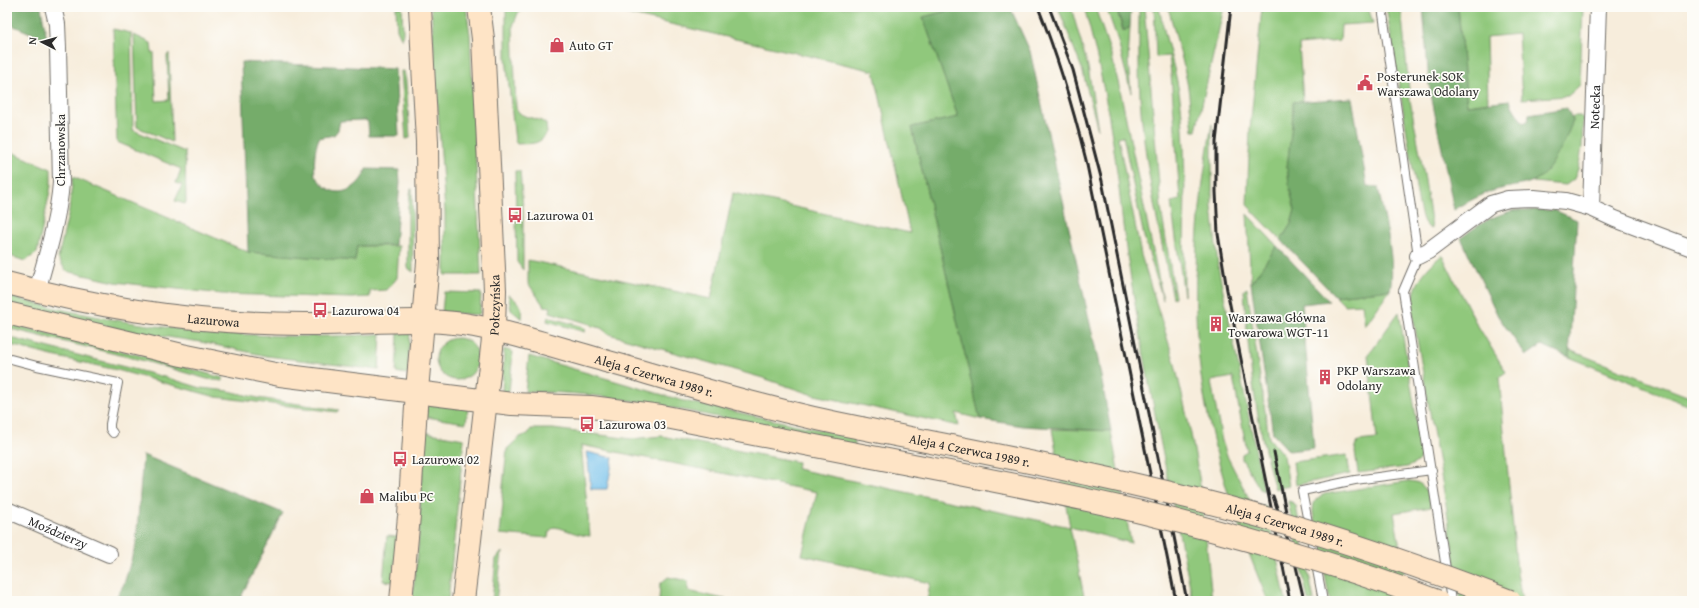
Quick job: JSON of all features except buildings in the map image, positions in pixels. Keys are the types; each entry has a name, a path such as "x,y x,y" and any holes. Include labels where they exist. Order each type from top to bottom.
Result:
{"main road":[{"path":"401,601 409,516 417,391 428,262 427,142 420,7"},
{"name":"Połczyńska","path":"463,601 494,330 495,290 492,214 483,39 479,7"},
{"name":"Lazurowa","path":"7,283 37,291 116,307 174,316 314,324 385,321 424,322"},
{"path":"7,313 39,322 258,371 417,391"},
{"name":"Aleja 4 Czerwca 1989 r.","path":"424,322 462,324 494,330 749,402 815,419 1105,478 1241,511 1353,544 1431,571 1510,601"},
{"name":"Aleja 4 Czerwca 1989 r.","path":"417,391 512,404 591,407 661,416 1098,503 1173,520 1317,560 1437,601"}],"street":[{"name":"Chrzanowska","path":"37,291 52,239 59,204 61,183 58,48 53,7"},
{"name":"Notecka","path":"1591,208 1598,7"},
{"path":"1418,256 1428,251 1491,204 1508,199 1550,199 1566,201 1591,208 1615,219 1692,248"},
{"name":"Moździerzy","path":"7,510 109,554"}],"lane":[{"path":"1382,7 1418,256 1403,291 1432,470 1451,601"},
{"path":"7,358 37,366 118,382 110,424 110,429 113,433"},
{"path":"1323,601 1302,490 1355,480 1432,470"}],"green space":[{"path":"7,7 41,7 47,40 7,23"},
{"path":"396,7 402,7 402,40 397,29"},
{"path":"431,7 466,7 470,34 481,275 445,275 445,212"},
{"path":"506,7 526,7 518,13 513,26 516,108 518,112 525,116 546,124 547,133 541,140 534,143 517,144 515,141 506,58"},
{"path":"597,7 963,7 923,17 958,117 912,127 980,419 956,413 959,426 810,394 763,378 609,334 601,328 550,312 551,307 544,306 528,283 528,260 711,299 733,193 910,233 874,71"},
{"path":"963,7 1010,7 1030,51 1098,360 1111,431 1023,426 980,419 912,127 958,117 923,17"},
{"path":"1058,7 1071,7 1088,67 1098,130 1082,69"},
{"path":"1084,7 1095,7 1112,57 1121,94 1163,300 1144,237 1123,136 1118,137 1141,255 1174,360 1191,434 1199,477 1212,601 1193,601 1149,385 1126,246 1108,114 1100,71"},
{"path":"1106,7 1116,7 1123,31 1130,27 1128,61 1131,93 1117,38"},
{"path":"1116,7 1131,7 1130,27 1124,31"},
{"path":"1139,7 1144,7 1161,208 1175,297 1173,298 1155,210 1142,122 1139,64"},
{"path":"1154,7 1159,7 1177,80 1181,105 1185,176 1184,296 1171,202 1180,200 1171,74 1169,56 1156,57"},
{"path":"1168,7 1224,7 1196,131 1193,131 1188,87"},
{"path":"1262,7 1368,7 1373,23 1341,25 1340,41 1299,45 1303,101 1293,102 1292,131 1287,167 1290,190 1295,210 1291,224 1281,240 1247,205 1250,130"},
{"path":"1386,7 1401,7 1410,100 1425,180 1432,229 1424,223 1419,206"},
{"path":"1423,7 1458,7 1467,105 1510,100 1523,123 1528,121 1529,114 1567,108 1573,121 1565,141 1546,172 1534,181 1494,190 1454,210 1429,84"},
{"path":"1458,7 1583,7 1580,85 1568,96 1522,99 1518,34 1486,37 1488,102 1467,105"},
{"path":"113,29 131,33 133,130 185,152 185,204 175,201 182,185 176,183 181,169 117,142"},
{"path":"134,35 151,43 152,53 154,53 156,101 169,100 167,56 169,53 172,142 137,127"},
{"path":"241,62 395,69 399,136 369,136 368,122 365,120 340,121 338,130 334,135 319,138 315,152 314,166 315,176 322,184 333,191 339,192 351,189 356,185 364,175 366,169 399,170 400,182 395,245 357,246 355,261 248,252"},
{"path":"401,71 404,71 406,81 410,138 406,139"},
{"path":"1352,98 1367,186 1378,187 1392,265 1390,290 1335,296 1281,240 1291,224 1295,210 1290,190 1287,167 1293,102"},
{"path":"1572,116 1580,116 1583,118 1582,148 1578,169 1574,179 1566,185 1533,182 1546,172 1573,121"},
{"path":"1212,124 1212,206 1218,266 1264,491 1260,489 1242,459 1242,454 1247,451 1233,377 1211,381 1222,441 1228,458 1254,508 1266,506 1286,601 1268,601 1256,572 1234,513 1225,483 1216,452 1203,391 1197,330 1197,241 1203,183"},
{"path":"7,150 51,169 51,186 37,253 25,261 7,255"},
{"path":"515,171 520,171 523,208 523,270 517,262"},
{"path":"73,177 248,252 355,261 357,246 399,246 397,278 387,290 370,291 370,297 351,298 222,294 115,282 66,271 58,258 69,211"},
{"path":"411,189 413,272 408,268 408,206"},
{"path":"1516,210 1554,210 1577,220 1569,357 1542,345 1526,356 1498,316 1461,238 1474,228 1487,221"},
{"path":"1247,214 1277,246 1251,283"},
{"path":"1277,246 1329,301 1302,304 1314,448 1289,451 1273,434 1251,283"},
{"path":"1442,255 1475,321 1506,372 1499,377 1517,572 1522,601 1460,601 1446,504 1413,316 1414,297 1419,281 1428,268"},
{"path":"1247,288 1269,438 1284,456 1289,486 1275,489 1268,465 1254,390 1244,290"},
{"path":"1390,290 1365,326 1362,304 1344,305 1335,296"},
{"path":"444,292 481,293 480,313 478,315 442,312"},
{"path":"508,294 520,305 522,319 511,310"},
{"path":"7,296 99,317 146,325 192,330 287,336 381,334 379,370 267,356 201,342 127,331 7,304"},
{"path":"1399,312 1422,453 1417,462 1407,467 1358,473 1355,451 1358,441 1377,439 1368,355"},
{"path":"548,317 581,326 586,329 585,332 547,321"},
{"path":"7,323 147,357 223,378 223,381 207,379 145,361 7,328"},
{"path":"410,332 408,372 406,374 396,372 398,333"},
{"path":"7,337 168,378 201,388 229,391 258,398 339,410 337,412 216,397 117,370 48,355 7,344"},
{"path":"453,338 461,338 469,341 475,347 478,359 475,371 469,377 461,380 453,380 445,377 439,371 436,363 436,355 439,347 445,341"},
{"path":"504,349 513,352 509,392 502,393"},
{"path":"1569,350 1692,398 1692,407 1569,357"},
{"path":"529,356 684,401 854,437 855,445 642,402 596,396 549,392 525,392"},
{"path":"426,404 468,408 466,423 426,417"},
{"path":"531,429 553,429 632,439 661,436 798,462 797,469 1070,527 1085,601 927,601 930,583 802,555 817,492 581,445 590,536 554,527 549,532 548,538 500,534 503,504 502,495 507,449 520,437 528,434"},
{"path":"1052,429 1111,431 1131,543 1070,527"},
{"path":"424,432 464,439 448,601 412,601 418,548"},
{"path":"143,455 283,513 239,601 114,601 124,584 136,544"},
{"path":"1347,455 1350,474 1296,485 1293,462"},
{"path":"1408,481 1418,483 1425,488 1431,507 1394,513 1409,601 1330,601 1313,513 1315,501 1325,494"},
{"path":"1288,501 1292,502 1296,506 1314,601 1308,601"},
{"path":"387,536 398,537 393,582 383,581"},
{"path":"502,552 496,601 492,601 496,559"},
{"path":"668,577 688,581 688,591 733,601 659,601 660,584"}],"water":[{"path":"587,452 613,458 607,489 591,489"}],"railway":[{"path":"1038,7 1065,83 1086,160 1176,601"},
{"path":"1049,7 1073,70 1102,181 1187,601"},
{"path":"1231,7 1216,142 1218,234 1227,290 1290,601"},
{"path":"1274,452 1290,532"},
{"path":"1273,496 1294,558 1303,596"}],"place":[{"name":"Auto GT","path":"557,45"},
{"name":"Posterunek SOK Warszawa Odolany","path":"1365,83"},
{"name":"Lazurowa 01","path":"515,215"},
{"name":"Lazurowa 04","path":"320,310"},
{"name":"Warszawa Główna Towarowa WGT-11","path":"1216,324"},
{"name":"PKP Warszawa Odolany","path":"1325,377"},
{"name":"Lazurowa 03","path":"587,424"},
{"name":"Lazurowa 02","path":"400,459"},
{"name":"Malibu PC","path":"367,496"}]}
